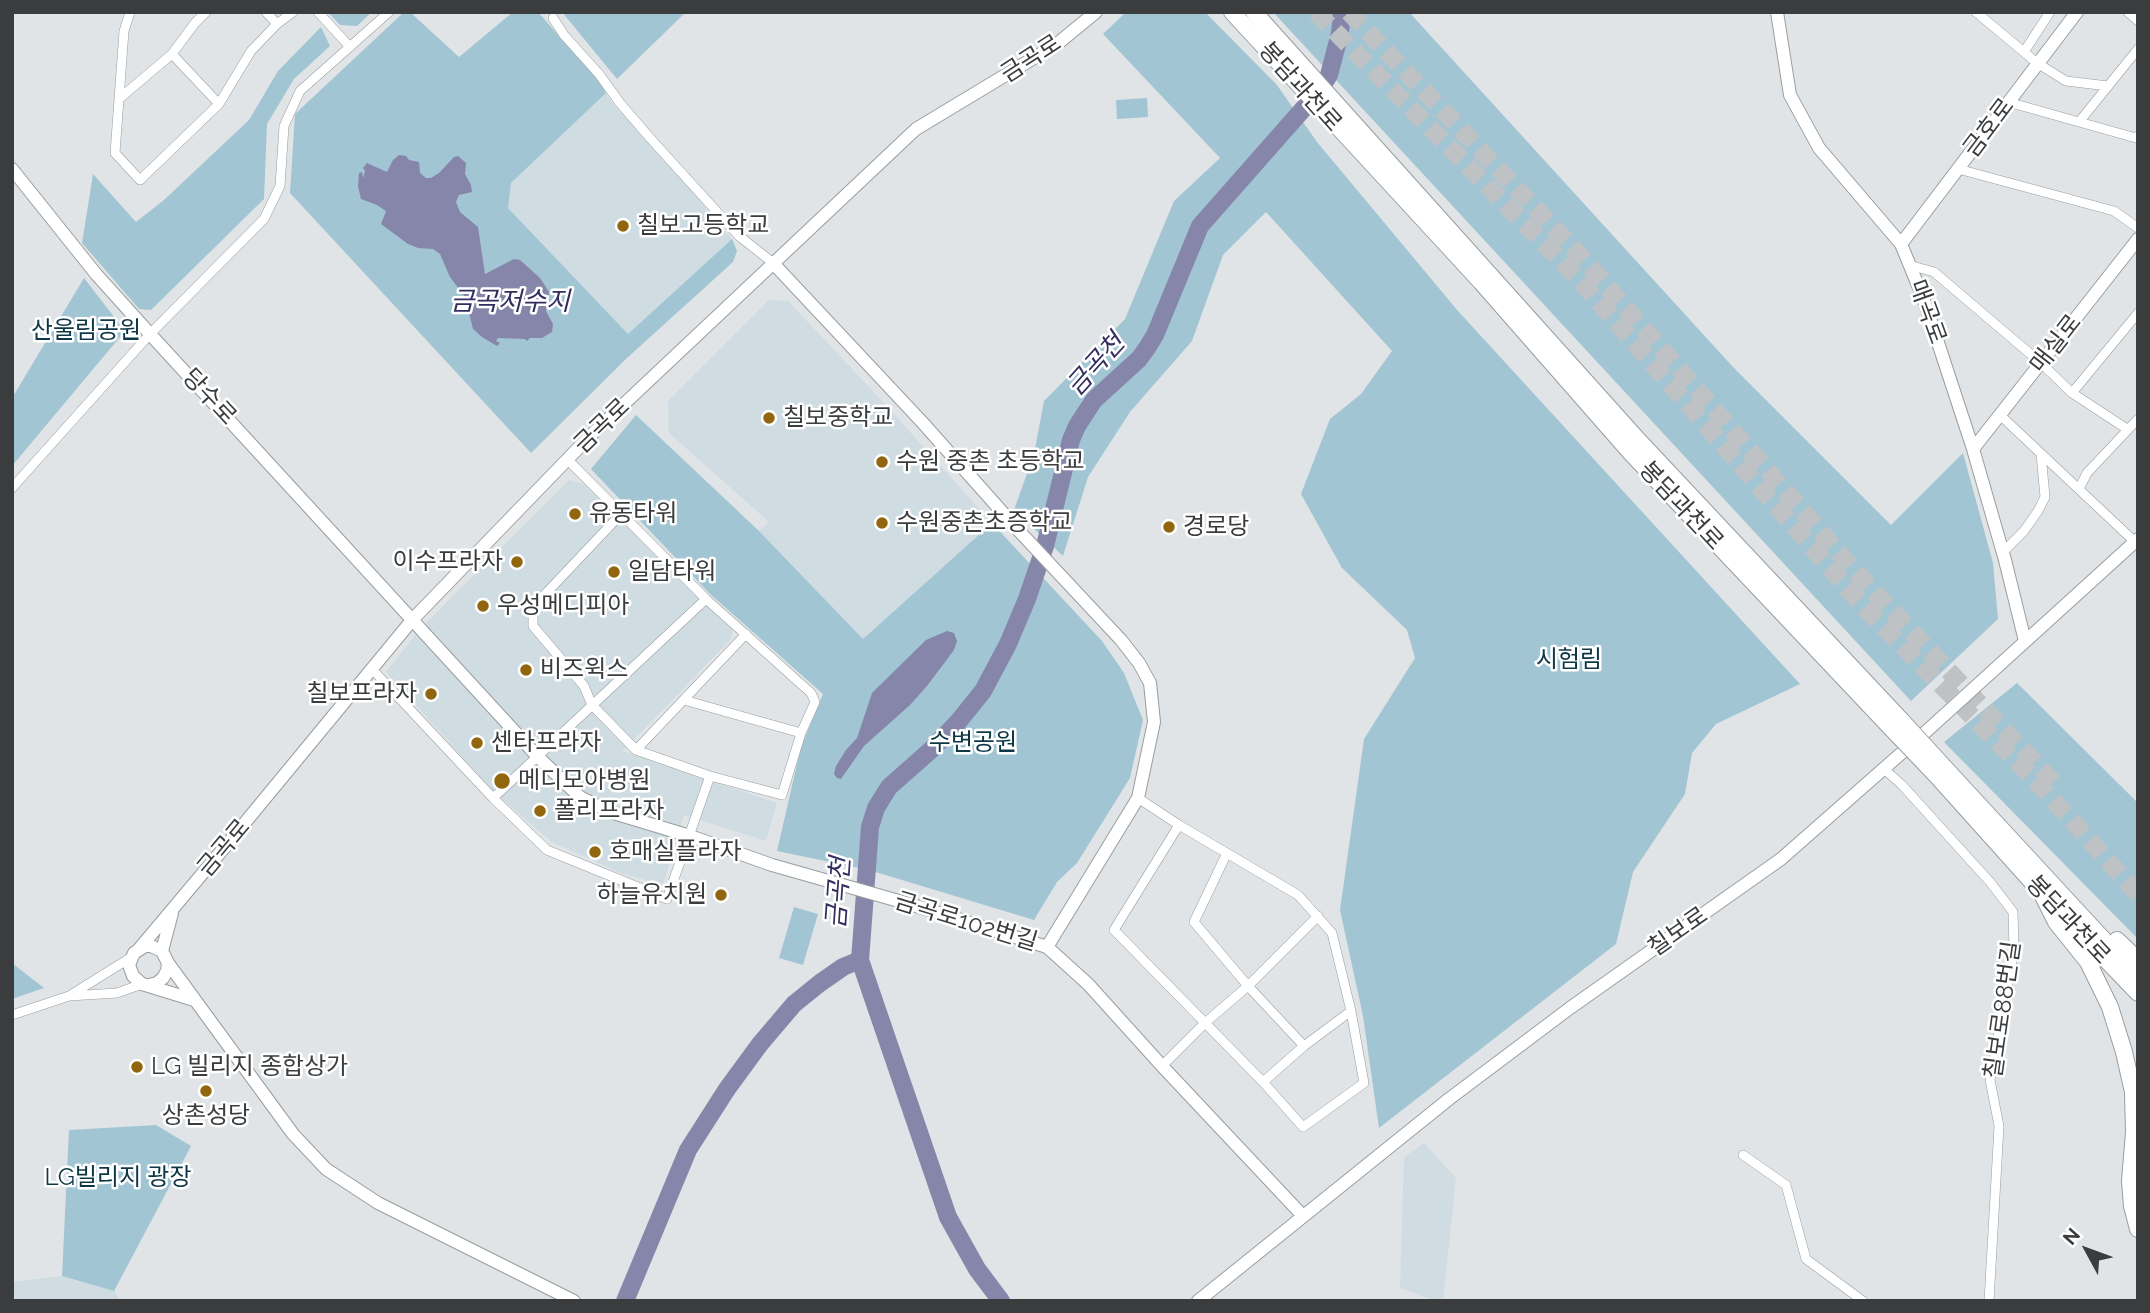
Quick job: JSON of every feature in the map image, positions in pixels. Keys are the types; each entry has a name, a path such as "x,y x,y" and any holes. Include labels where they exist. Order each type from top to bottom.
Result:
{"highway":[{"name":"봉담과천로","path":"1232,12 1356,137"},
{"name":"봉담과천로","path":"1254,12 1356,137 1630,452 1940,770 2138,993"},
{"name":"봉담과천로","path":"2046,888 2138,977"},
{"path":"2046,888 2087,910 2138,960"},
{"path":"2046,888 2056,922 2088,962 2110,1007 2124,1052 2133,1092 2134,1132 2130,1181 2132,1206 2138,1229"}],"street":[{"path":"130,12 124,31 115,153 140,180 219,104 251,51 293,12"},
{"path":"120,98 172,54 206,12"},
{"path":"266,12 277,24"},
{"path":"318,12 350,47"},
{"path":"12,488 150,334 264,219 280,186 284,126 300,91 388,12"},
{"name":"금곡로","path":"134,954 413,619 567,459 772,262 916,129 1057,44 1096,12"},
{"name":"매곡로","path":"1777,12 1790,95 1819,148 1901,244 1924,300 1973,449 2025,641"},
{"path":"2024,52 2050,12"},
{"name":"금호로","path":"1901,244 2077,12"},
{"path":"2128,12 2138,21"},
{"path":"1980,14 2037,64 2066,81 2108,86"},
{"path":"553,18 620,103 739,236 772,262 922,422 1121,640 1150,682 1154,722 1138,798 1047,947"},
{"path":"2079,122 2138,49"},
{"path":"172,54 219,104"},
{"path":"2008,102 2136,138 2138,136"},
{"name":"당수로","path":"12,169 96,274 413,619"},
{"path":"1958,169 2113,211 2138,228"},
{"name":"매실로","path":"1973,449 2137,242"},
{"path":"1909,265 1934,272 2072,393 2127,429"},
{"path":"2072,393 2138,313"},
{"path":"2000,415 2136,540"},
{"path":"2079,489 2087,473 2138,419"},
{"path":"2003,552 2024,531 2045,497 2041,454"},
{"path":"567,459 706,599 811,693 815,702 801,733 782,795 710,776 636,750 592,705 583,686 533,626 533,607 621,514"},
{"name":"칠보로","path":"1198,1301 1449,1099 1570,1008 1781,859 2136,540"},
{"path":"493,797 706,599"},
{"name":"금곡로102번길","path":"413,619 538,757 580,797 610,813 690,836 772,865 827,879 1047,947 1088,984 1303,1216"},
{"path":"636,750 746,634"},
{"path":"371,668 547,850 667,899 710,776"},
{"path":"684,700 801,733"},
{"name":"칠보로88번길","path":"1883,768 1902,785 1990,882 2012,912 2014,950 1990,1080 2000,1125 1989,1301"},
{"path":"1138,798 1298,895 1332,933 1351,1011 1364,1083 1303,1128 1263,1082 1114,930 1179,825"},
{"path":"1227,853 1194,922 1304,1046"},
{"name":"금곡로","path":"165,957 173,910"},
{"path":"1162,1066 1318,916"},
{"path":"12,1015 69,996 151,946 165,957 293,1134 326,1169 378,1203 574,1301"},
{"path":"134,954 130,971 137,981 194,1000"},
{"path":"69,996 117,993 157,983 167,971 165,957"},
{"path":"1263,1082 1304,1046 1351,1011"},
{"path":"1743,1155 1786,1185 1806,1259 1863,1301"}],"shaded area":[{"name":"칠보고등학교","path":"606,93 699,197 732,239 628,334 507,207 511,183"},
{"path":"769,300 788,301 992,523 863,639 759,531 769,522 669,433 668,401"},
{"path":"569,480 584,484 732,630 732,638 623,751 777,803 766,841 684,815 663,885 621,873 552,842 496,794 386,672 421,628"},
{"path":"1424,1143 1456,1178 1443,1301 1435,1301 1400,1288 1404,1157"},
{"path":"62,1276 114,1291 121,1301 12,1301 12,1282"}],"green space":[{"path":"328,12 372,12 357,26 340,25"},
{"path":"404,12 410,12 459,57 513,12 538,12 600,82 606,93 511,183 508,208 628,334 732,239 737,251 733,262 627,358 531,453 290,193 295,114"},
{"path":"562,12 686,12 617,79"},
{"name":"시험림","path":"1126,12 1205,12 1277,85 1317,142 1458,311 1800,684 1716,724 1692,753 1685,794 1633,872 1616,944 1379,1128 1363,1016 1340,910 1364,739 1415,658 1407,630 1342,568 1301,494 1330,419 1361,394 1392,351 1266,212 1223,255 1192,341 1130,412 1088,477 1063,556 1014,510 1034,454 1044,401 1125,319 1174,201 1220,158 1103,34"},
{"path":"1273,12 1409,12 1733,367 1891,525 1963,453 1993,563 1998,619 1911,701"},
{"path":"321,27 330,46 294,79 267,124 264,199 151,310 139,309 82,243 93,174 136,222 164,200 249,120 278,71"},
{"path":"1147,98 1148,117 1117,119 1116,100"},
{"name":"산울림공원","path":"84,278 125,331 12,466 12,398"},
{"name":"수변공원","path":"636,415 759,531 863,639 992,523 1102,641 1124,673 1143,720 1130,778 1077,863 1057,882 1034,920 869,870 777,851 801,747 823,694 709,593 591,469"},
{"path":"2017,683 2138,803 2138,939 1944,742"},
{"path":"794,907 818,914 803,965 779,958"},
{"path":"12,963 44,988 12,999"},
{"name":"LG빌리지 광장","path":"156,1125 191,1146 114,1291 62,1276 69,1130"}],"water":[{"name":"금곡저수지","path":"399,155 419,162 420,173 426,178 439,173 454,157 458,156 466,163 465,174 472,192 459,195 456,202 460,212 478,227 485,274 514,259 520,260 540,278 549,292 546,311 553,324 552,332 542,338 530,338 527,341 498,338 496,341 500,343 497,346 482,337 473,329 465,297 450,277 440,254 433,249 408,244 381,224 386,211 361,199 359,173 362,172 363,178 363,168 367,163 387,172"},
{"path":"947,631 954,633 957,641 954,650 910,705 864,746 841,779 837,778 834,774 836,766 857,738 872,693 926,640"}],"waterway":[{"name":"금곡천","path":"1001,1301 977,1269 948,1217 860,960 870,827 876,808 889,787 932,749 983,691 1008,644 1027,599 1045,546 1071,440 1077,426 1094,400 1139,359 1155,335 1200,226 1319,91 1329,75 1340,33 1342,12"},
{"name":"금곡천","path":"625,1301 688,1150 727,1089 794,1004 843,967 860,960"}],"tunnel":[{"path":"1316,12 1578,278 1862,605 2033,778 2138,894"},
{"path":"1349,12 1578,253 1854,570 2054,783"}],"place":[{"name":"칠보고등학교","path":"623,226"},
{"name":"칠보중학교","path":"769,418"},
{"name":"수원 중촌 초등학교","path":"882,462"},
{"name":"유동타워","path":"575,514"},
{"name":"수원중촌초증학교","path":"882,523"},
{"name":"경로당","path":"1169,527"},
{"name":"이수프라자","path":"517,562"},
{"name":"일담타워","path":"614,572"},
{"name":"우성메디피아","path":"483,606"},
{"name":"비즈윅스","path":"526,670"},
{"name":"칠보프라자","path":"431,694"},
{"name":"센타프라자","path":"477,743"},
{"name":"메디모아병원","path":"502,781"},
{"name":"폴리프라자","path":"540,811"},
{"name":"호매실플라자","path":"595,852"},
{"name":"하늘유치원","path":"721,895"},
{"name":"LG 빌리지 종합상가","path":"137,1067"},
{"name":"상촌성당","path":"206,1091"}]}
